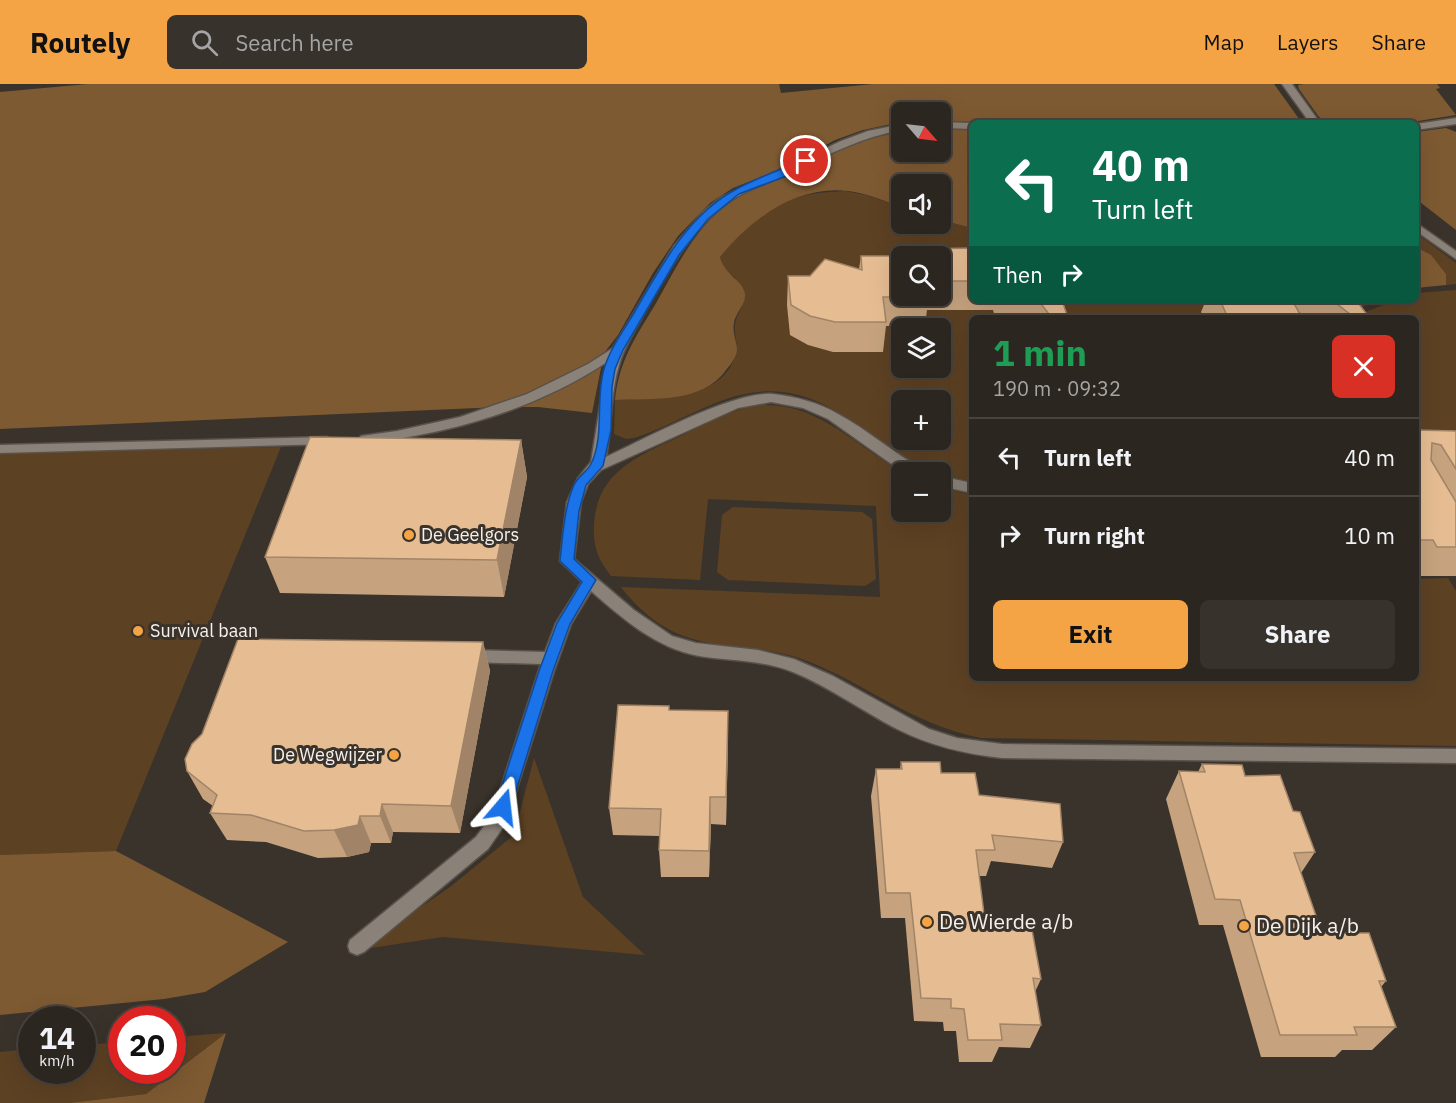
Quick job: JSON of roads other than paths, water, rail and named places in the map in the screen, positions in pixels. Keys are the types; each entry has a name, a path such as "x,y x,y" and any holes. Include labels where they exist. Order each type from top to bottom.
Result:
{"lane":[{"path":"1287,84 1313,120"},
{"path":"1419,127 1456,121"},
{"path":"951,125 969,126"},
{"path":"597,466 605,430 606,387 618,350 674,254 704,217 736,192 789,171 840,143 874,131 891,129"},
{"path":"1419,228 1456,256"},
{"path":"0,449 342,441 395,437 431,430 569,381 618,350"},
{"path":"899,462 833,417 806,405 771,398 735,404 597,466 580,484 572,511 567,561 646,626 668,640 688,646 787,663 833,683 931,737 968,747 1002,751 1456,756"},
{"path":"951,483 969,487"},
{"path":"357,946 482,843 495,827 564,623 590,580"},
{"path":"455,656 551,658"}],"place":[{"name":"De Geelgors","path":"409,535"},
{"name":"Survival baan","path":"138,631"},
{"name":"De Wegwijzer","path":"394,755"},
{"name":"De Wierde a/b","path":"927,922"},
{"name":"De Dijk a/b","path":"1244,926"}]}
